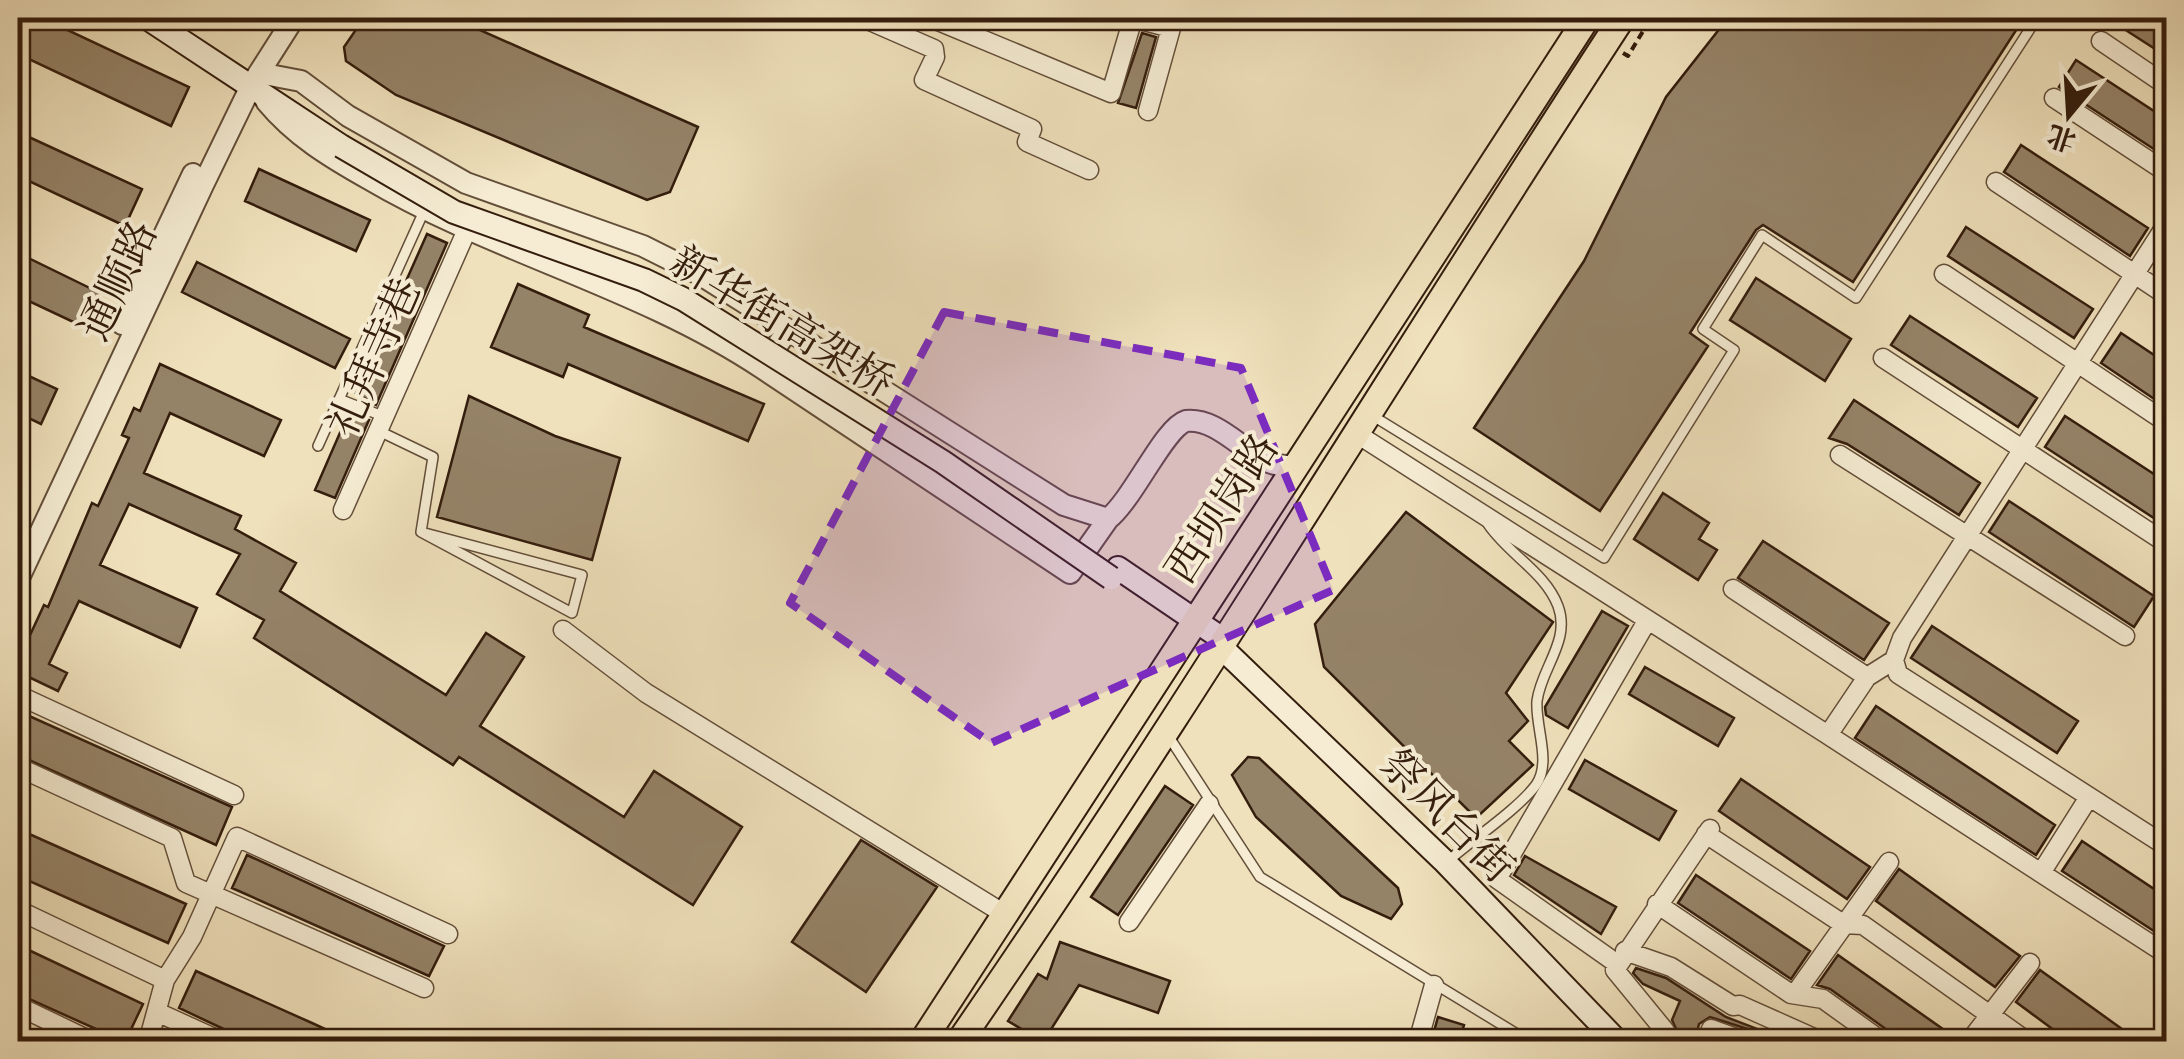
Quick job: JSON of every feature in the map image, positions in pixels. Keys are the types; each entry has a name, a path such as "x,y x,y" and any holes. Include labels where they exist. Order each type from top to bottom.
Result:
{"main road":[{"path":"147,18 250,75"},
{"path":"176,18 250,75"},
{"name":"西坝岗路","path":"922,1042 1587,18"},
{"name":"西坝岗路","path":"960,1042 1220,646 1622,18"},
{"name":"新华街高架桥","path":"250,75 454,212 683,299 1192,625"},
{"name":"祭风台街","path":"1192,625 1220,646 1446,863 1618,1042"}],"street":[{"name":"通顺路","path":"18,548 250,75 294,18"},
{"path":"862,18 934,49 935,57 924,80 1032,129 1028,142 1089,170"},
{"path":"931,18 1111,93 1132,18 1171,28 1148,111"},
{"path":"2101,41 2166,85"},
{"name":"通顺路","path":"18,580 250,75"},
{"path":"250,75 290,130 466,232 686,323 762,368 1070,573 1108,519 1128,502 1169,434 1186,421 1209,425 1276,466 1296,465"},
{"path":"250,75 301,81 408,152 466,182 644,246 700,274 1064,505 1108,519"},
{"path":"2054,98 2166,172"},
{"path":"1996,182 2166,294"},
{"path":"2166,225 1902,638 1894,660 1898,674 2166,846"},
{"name":"礼拜寺巷","path":"343,510 466,232"},
{"path":"1944,274 2166,422"},
{"path":"762,368 787,331"},
{"path":"1884,358 2166,543"},
{"path":"1361,422 1482,514 2166,954"},
{"path":"1840,454 2124,636"},
{"path":"1734,589 1867,677"},
{"path":"1647,621 1497,879 1620,957 1671,967 1733,1006 1740,1005 1823,1042"},
{"path":"563,630 646,693 1006,915"},
{"path":"1828,735 1867,677 1894,660"},
{"path":"18,696 234,795"},
{"path":"18,767 172,838 186,882 424,988"},
{"path":"2041,873 2090,797"},
{"path":"1129,922 1209,804"},
{"path":"1665,1042 1665,1030 1616,976 1620,957 1708,832 1843,924 1863,925 2028,1042"},
{"path":"148,1042 165,980 237,838 448,934"},
{"path":"1795,994 1889,862"},
{"path":"1657,904 1795,994 1824,999 1883,1042"},
{"path":"18,910 165,980"},
{"path":"1968,1042 2030,963"},
{"path":"1418,1042 1434,985"},
{"path":"18,1006 93,1042"},
{"path":"157,1012 223,1042"},
{"path":"1707,1042 1711,1029 1747,1042"}],"lane":[{"path":"1361,422 1604,558 1734,350 1703,328 1762,235 1856,298 2037,18"},
{"path":"318,446 424,211"},
{"path":"339,399 433,457 421,532"},
{"path":"1446,863 1536,785 1542,760 1538,697 1562,626 1557,603 1500,543 1482,514"},
{"path":"421,532 582,576 572,613 505,577 421,532"},
{"path":"1165,730 1209,804 1260,877 1530,1042"}],"path":[{"path":"1628,56 1651,18"}],"highlighted area":[{"path":"944,312 1241,368 1333,590 991,743 790,603"}],"building":[{"path":"28,18 42,18 189,87 171,126 18,54 18,40"},
{"path":"364,18 453,18 698,127 670,192 647,200 396,95 346,61 344,47"},
{"path":"1728,18 2024,18 1853,282 1763,225 1756,230 1690,333 1708,346 1600,511 1474,428 1584,261 1666,97"},
{"path":"2107,18 2160,18 2166,22 2166,56"},
{"path":"1142,33 1156,37 1136,108 1118,103"},
{"path":"2076,60 2166,119 2166,157 2059,87"},
{"path":"18,132 142,189 125,226 18,176"},
{"path":"2021,145 2148,228 2130,256 2004,172"},
{"path":"259,169 370,220 356,251 245,201"},
{"path":"1966,227 2093,309 2074,338 1948,256"},
{"path":"427,234 447,243 376,405 356,393"},
{"path":"18,253 100,293 84,327 18,296"},
{"path":"197,262 350,339 335,368 182,292"},
{"path":"1756,278 1851,339 1825,381 1730,320"},
{"path":"518,284 589,315 584,327 764,404 748,441 568,364 563,377 491,347"},
{"path":"1910,316 2037,398 2018,427 1891,345"},
{"path":"2121,333 2166,363 2166,407 2101,363"},
{"path":"160,364 281,420 264,456 170,413 144,473 241,516 235,529 296,563 280,591 446,695 486,633 524,657 480,726 624,817 654,771 742,827 693,905 459,757 453,765 254,638 264,620 217,594 240,554 129,504 100,565 197,608 180,647 79,601 49,664 67,673 58,691 18,672 18,661 44,605 48,607 92,503 98,506 129,438 122,435 134,408 140,411"},
{"path":"18,371 57,389 41,424 18,413"},
{"path":"469,396 555,436 620,458 592,560 437,517"},
{"path":"1854,400 1980,483 1959,515 1847,444 1829,438"},
{"path":"349,412 369,420 335,498 315,490"},
{"path":"2065,416 2166,482 2166,526 2045,447"},
{"path":"1663,493 1709,523 1699,539 1717,550 1698,580 1634,539"},
{"path":"2009,501 2154,596 2134,627 1989,532"},
{"path":"1406,512 1553,622 1506,693 1528,721 1509,741 1533,765 1476,818 1324,667 1315,624"},
{"path":"1763,541 1889,623 1864,660 1738,578"},
{"path":"1602,611 1628,626 1568,728 1546,715 1545,707"},
{"path":"1932,626 2078,721 2057,753 1911,658"},
{"path":"1645,667 1734,718 1718,746 1629,694"},
{"path":"1876,706 2055,825 2036,855 1855,738"},
{"path":"18,711 232,807 216,845 18,755"},
{"path":"1248,757 1259,758 1398,888 1402,904 1391,919 1341,896 1256,817 1232,775"},
{"path":"1585,760 1676,811 1659,840 1569,789"},
{"path":"1741,779 1870,867 1847,899 1719,811"},
{"path":"1165,786 1193,805 1118,915 1091,897"},
{"path":"18,829 186,904 168,943 18,876"},
{"path":"861,840 937,887 866,992 792,942"},
{"path":"2082,841 2166,897 2166,939 2062,871"},
{"path":"247,855 444,946 429,976 232,888"},
{"path":"1525,856 1616,907 1601,934 1514,875"},
{"path":"1899,869 2020,956 1995,987 1876,901"},
{"path":"1696,875 1810,951 1791,979 1678,903"},
{"path":"1060,942 1170,981 1158,1013 1079,985 1043,1042 1008,1021 1038,974 1047,979"},
{"path":"18,945 143,1004 125,1042 18,994"},
{"path":"1838,955 1957,1042 1895,1042 1890,1032 1830,989 1817,985"},
{"path":"1636,968 1666,978 1726,1017 1791,1042 1759,1042 1751,1030 1710,1017 1699,1024 1695,1040 1678,1033 1672,1020 1680,1001 1643,984 1633,973"},
{"path":"2040,970 2140,1042 2070,1042 2016,1002"},
{"path":"196,971 353,1042 251,1042 179,1008"},
{"path":"1438,1017 1464,1025 1459,1042 1431,1042"}]}
